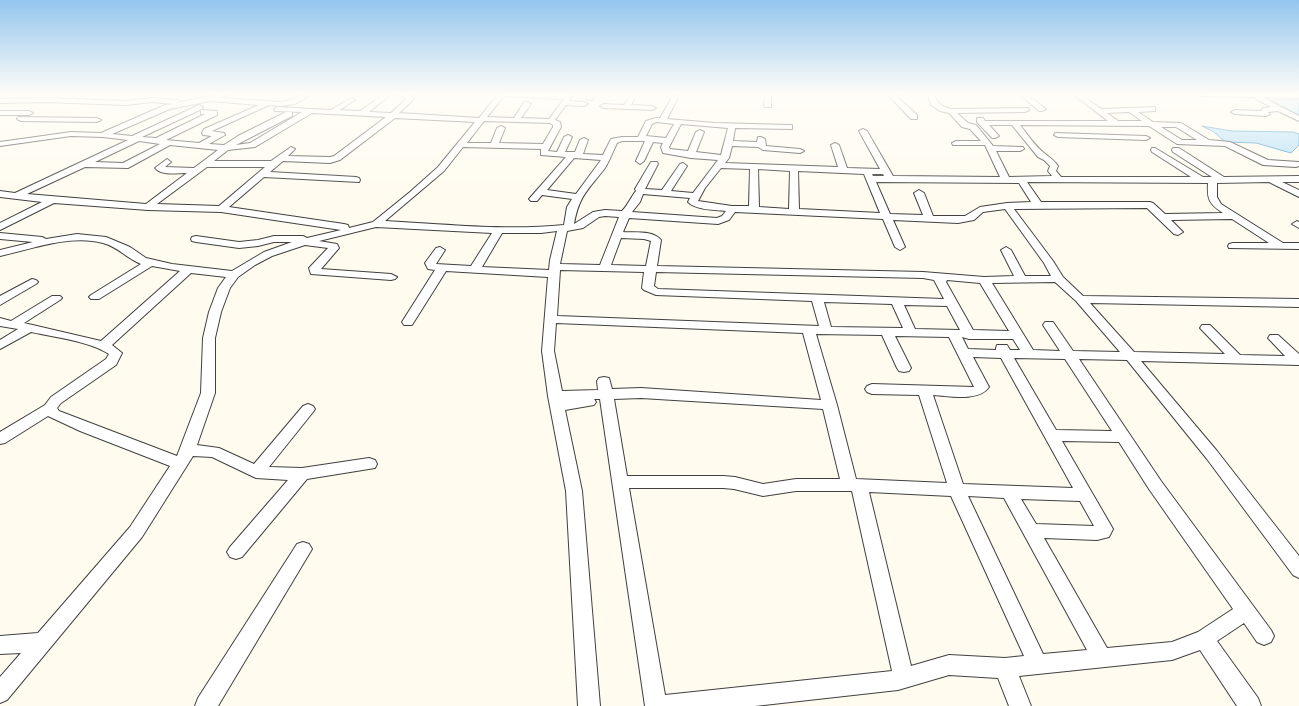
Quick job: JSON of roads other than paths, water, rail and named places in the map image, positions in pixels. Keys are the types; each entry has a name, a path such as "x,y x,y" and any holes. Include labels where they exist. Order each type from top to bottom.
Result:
{"street":[{"path":"25,135 31,127"},
{"path":"58,130 61,127"},
{"path":"102,135 121,127"},
{"path":"16,196 102,156 159,127"},
{"path":"156,141 185,127"},
{"path":"200,146 222,135 206,132 217,127"},
{"path":"148,207 226,148 241,138 263,127"},
{"path":"0,144 71,134 102,135 226,148 252,145 283,127"},
{"path":"280,158 330,160 337,158 378,127"},
{"path":"376,224 442,169 475,127"},
{"path":"557,127 544,153 606,158"},
{"path":"647,127 642,136 648,140"},
{"path":"676,127 665,147 666,151 725,158"},
{"path":"732,127 725,158 695,196 693,202 695,204 732,209 970,219 980,210 1007,206 1150,205 1178,232"},
{"path":"759,127 789,128"},
{"path":"973,127 989,146 1005,179"},
{"path":"987,127 995,136"},
{"path":"1017,127 1041,154 1052,163 1054,166 1052,171 1058,179"},
{"path":"1086,127 1097,136"},
{"path":"1156,127 1180,142 1227,144 1266,163 1298,164"},
{"path":"1181,127 1208,143"},
{"path":"0,138 73,128"},
{"path":"494,145 502,128"},
{"path":"863,131 888,176"},
{"path":"691,155 700,132"},
{"path":"1058,135 1146,138"},
{"path":"560,154 568,137"},
{"path":"102,156 92,152 122,138"},
{"path":"578,197 537,195 575,155 584,140"},
{"path":"589,706 574,491 556,401 548,351 554,270 572,208 589,181 602,166 616,140 669,141"},
{"path":"640,161 648,140"},
{"path":"798,141 805,169"},
{"path":"83,164 125,166 169,142"},
{"path":"728,143 761,142 763,148 767,149 800,151"},
{"path":"462,145 525,143 546,147"},
{"path":"956,143 1020,149"},
{"path":"835,145 844,171"},
{"path":"221,210 291,149"},
{"path":"304,159 315,150"},
{"path":"1155,150 1212,180"},
{"path":"1176,150 1212,180"},
{"path":"167,162 159,168 196,171"},
{"path":"205,164 272,164"},
{"path":"604,268 625,214 635,202 636,197 641,191 641,185 654,164"},
{"path":"718,165 844,171 870,176 1023,180 1299,179"},
{"path":"664,194 683,166"},
{"path":"754,167 754,209"},
{"path":"794,168 794,212"},
{"path":"261,174 356,180"},
{"path":"870,176 900,247"},
{"path":"1270,179 1299,194"},
{"path":"1023,180 1038,205"},
{"path":"1212,180 1212,197 1218,206 1281,246"},
{"path":"641,191 695,196"},
{"path":"919,193 929,218"},
{"path":"0,194 52,200 148,207 221,210 352,229"},
{"path":"0,227 52,200"},
{"path":"1007,206 1049,263 1058,279 1080,299 1131,357 1212,455 1299,570"},
{"path":"0,692 136,532 183,457 208,394 209,338 215,312 224,288 234,275 251,263 268,254 306,241 376,224 499,230 566,228 579,226 596,214 625,214 718,221 726,218 732,209"},
{"path":"1161,217 1232,216"},
{"path":"474,270 499,230"},
{"path":"616,235 646,236 656,240 648,283 648,288 656,292 951,303"},
{"path":"0,236 51,241"},
{"path":"0,253 51,241 77,237 106,240 126,249 143,261 150,263 234,275"},
{"path":"196,239 239,245 258,244 284,238 333,246 334,248 315,268 315,272 390,276"},
{"path":"1233,246 1299,246"},
{"path":"440,250 430,265 442,268 474,270 554,270 604,268 923,275 984,280 1058,279"},
{"path":"1006,250 1021,280"},
{"path":"95,297 150,263"},
{"path":"408,322 442,268"},
{"path":"103,346 189,269"},
{"path":"942,277 940,282 969,335"},
{"path":"984,280 1029,354"},
{"path":"0,301 32,282"},
{"path":"7,323 56,298"},
{"path":"817,299 826,330"},
{"path":"1080,299 1299,303"},
{"path":"897,302 911,333"},
{"path":"550,319 808,330 1018,335"},
{"path":"0,439 50,408 56,400 89,379 111,362 116,353 114,350 103,346 7,323"},
{"path":"1049,324 1155,485 1264,636"},
{"path":"0,346 29,328"},
{"path":"1206,328 1237,359"},
{"path":"808,330 854,485 904,679"},
{"path":"887,332 904,368"},
{"path":"872,389 974,392 979,390 982,387 954,334"},
{"path":"995,335 1104,529 1103,532 1031,531"},
{"path":"1274,338 1299,360"},
{"path":"965,353 1299,360"},
{"path":"924,390 957,490 1038,665"},
{"path":"556,401 606,391 714,397 773,403 830,405"},
{"path":"606,391 619,482 656,706"},
{"path":"50,408 54,414 85,427 183,457 214,452 256,472 274,474 302,474 370,464"},
{"path":"256,472 308,409"},
{"path":"1052,435 1123,437"},
{"path":"236,552 302,474"},
{"path":"619,482 723,482 763,490 796,485 854,485 1010,493 1086,495"},
{"path":"1010,493 1102,658"},
{"path":"206,706 303,549"},
{"path":"659,706 904,679 949,665 1006,668 1172,650 1204,639 1246,611"},
{"path":"1204,639 1250,706"},
{"path":"0,646 43,642"},
{"path":"1006,668 1020,706"}],"water":[{"path":"1204,127 1232,131 1293,132 1299,134 1299,145 1291,153 1256,143 1225,142 1214,132"}]}
